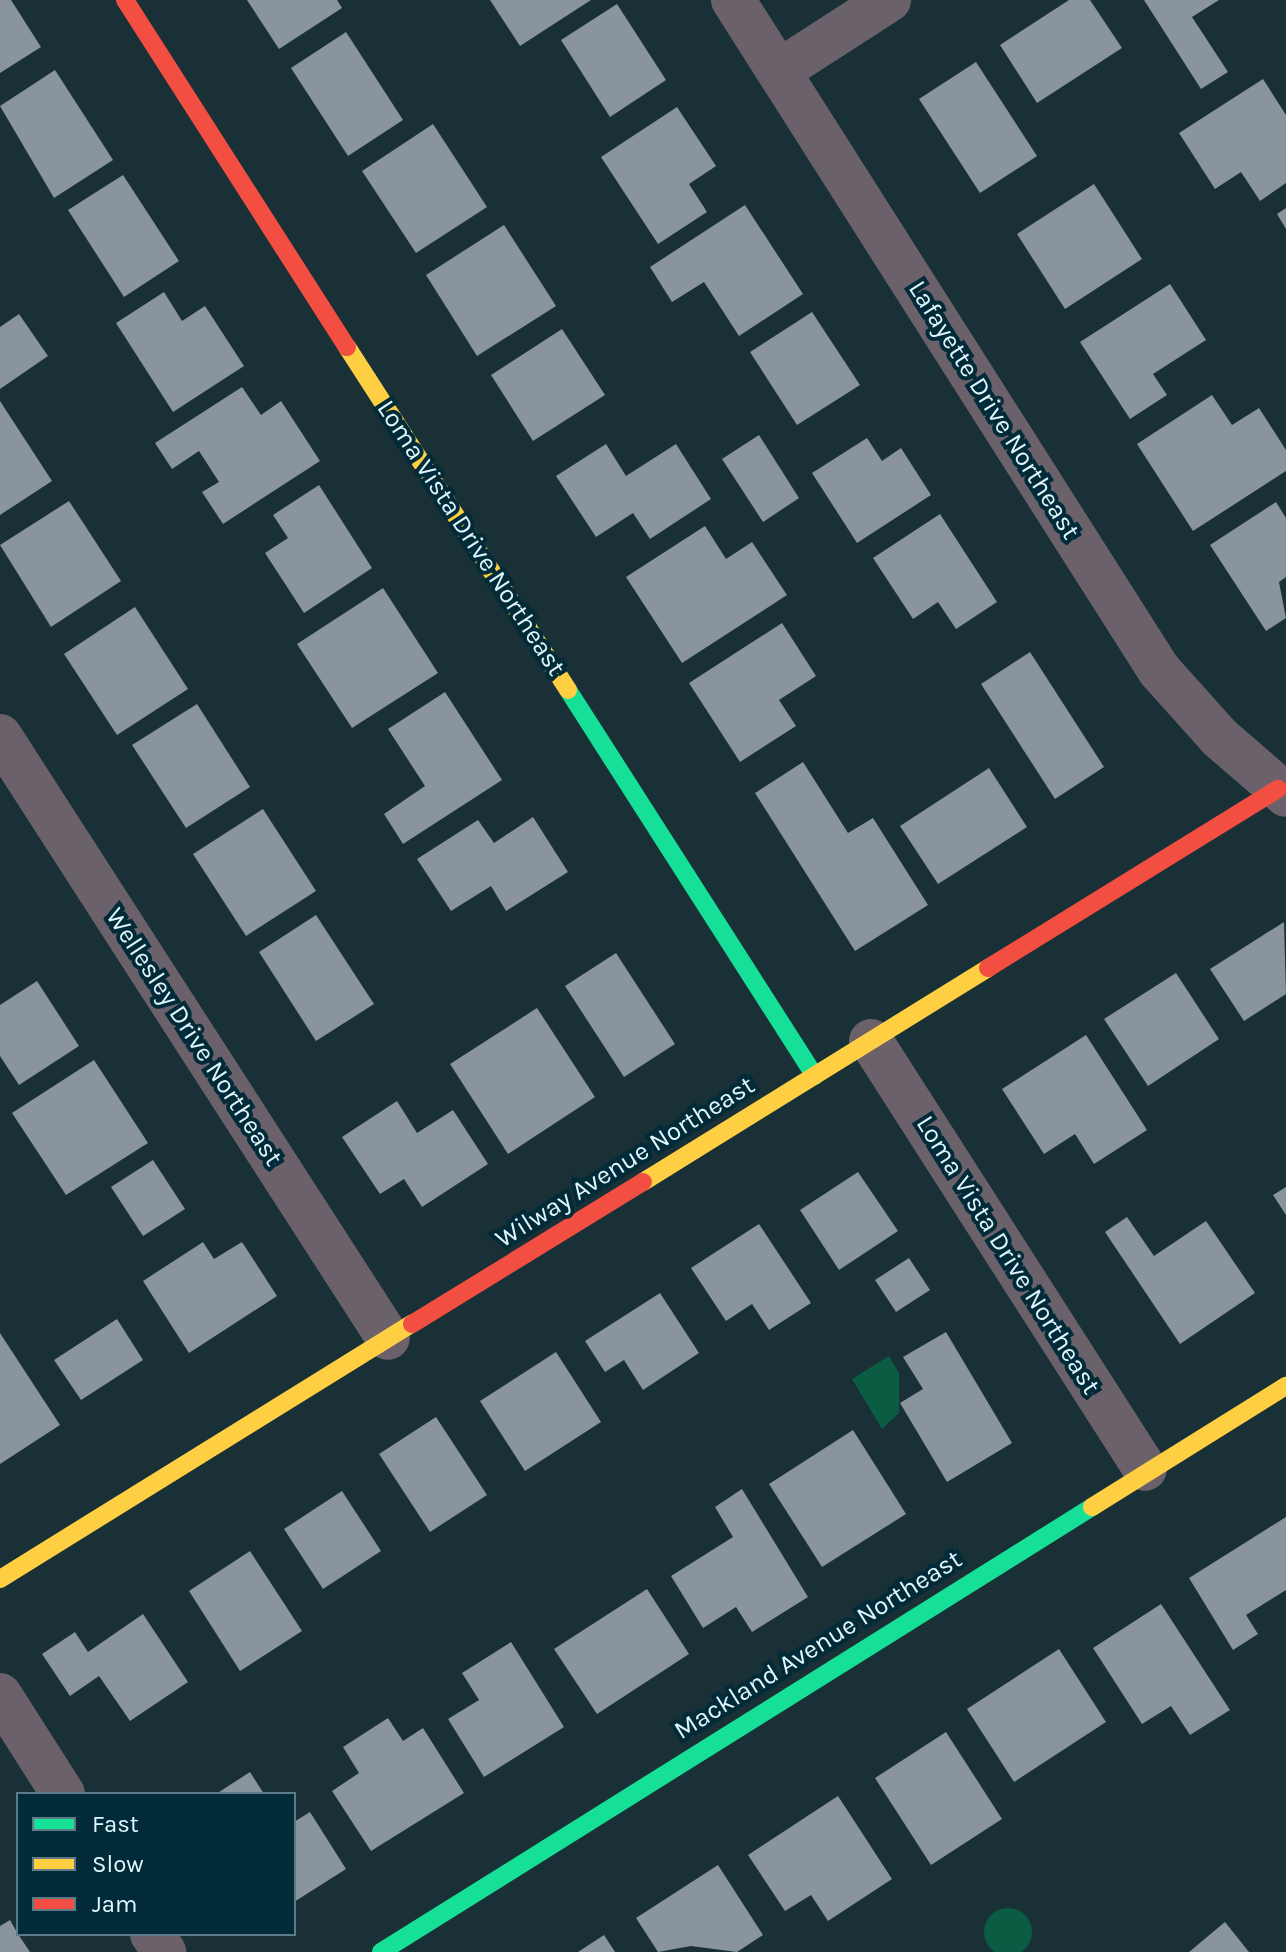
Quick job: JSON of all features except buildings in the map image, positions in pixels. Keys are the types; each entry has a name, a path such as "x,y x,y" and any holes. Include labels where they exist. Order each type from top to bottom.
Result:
{"street":[{"name":"Loma Vista Drive Northeast","path":"125,0 815,1076"},
{"name":"Lafayette Drive Northeast","path":"733,0 1159,670 1282,792"},
{"path":"779,71 889,0"},
{"name":"Wellesley Drive Northeast","path":"0,736 388,1338"},
{"name":"Wilway Avenue Northeast","path":"0,1579 871,1041 1282,792"},
{"name":"Loma Vista Drive Northeast","path":"871,1041 1145,1469"},
{"name":"Mackland Avenue Northeast","path":"381,1952 1145,1469 1286,1386"},
{"path":"0,1695 62,1792"}],"shaded area":[{"path":"889,1356 899,1373 899,1413 882,1429 852,1379"},
{"path":"999,1910 1017,1910 1030,1923 1030,1941 1019,1953 997,1953 986,1941 986,1923"}],"traffic: fast":[{"path":"568,690 815,1076"},
{"path":"381,1952 1092,1507"}],"traffic: slow":[{"path":"347,347 568,690"},
{"path":"643,1182 988,968"},
{"path":"0,1579 412,1324"},
{"path":"1092,1507 1286,1386"}],"traffic: jam":[{"path":"125,0 347,347"},
{"path":"988,968 1278,789"},
{"path":"412,1324 643,1182"}]}
